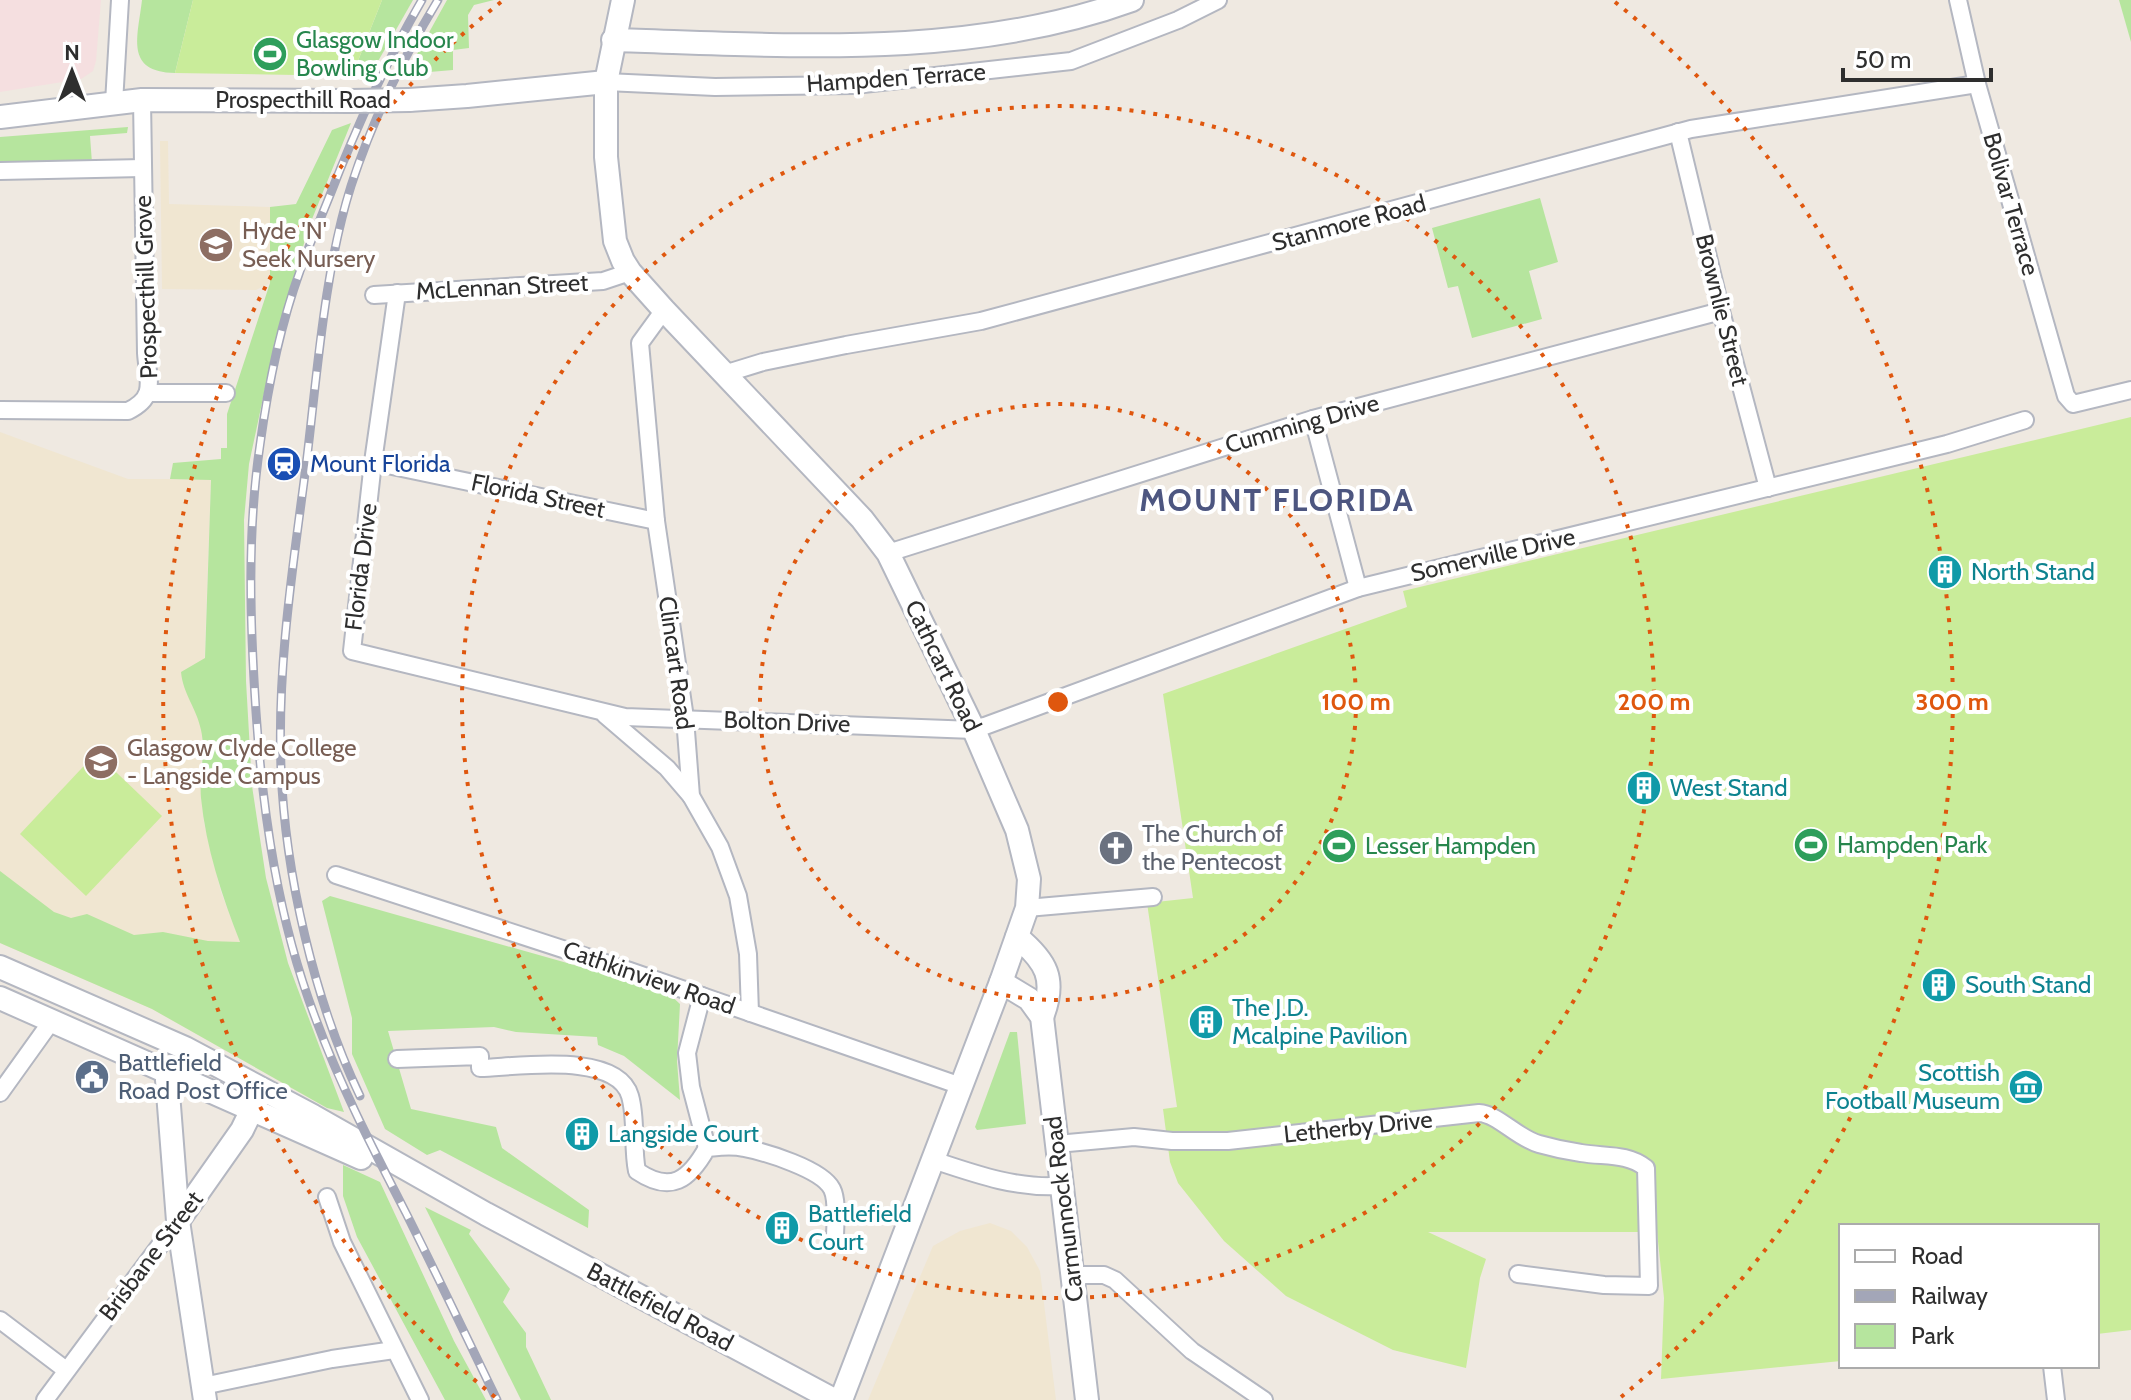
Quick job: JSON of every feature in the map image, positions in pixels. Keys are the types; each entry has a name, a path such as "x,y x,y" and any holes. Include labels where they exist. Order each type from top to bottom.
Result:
{"street":[{"path":"114,103 120,0"},
{"name":"Cathcart Road","path":"623,0 606,82 606,157 615,241 630,272 862,519 888,553 974,730 1017,830 1029,879 1027,908 1001,982 841,1400"},
{"path":"613,40 827,47 988,36 1089,16 1132,0"},
{"name":"Hampden Terrace","path":"606,82 715,87 854,85 1071,61 1178,20 1218,0"},
{"name":"Bolivar Terrace","path":"1958,0 1977,84 2066,396 2073,404 2131,390"},
{"name":"Prospecthill Road","path":"0,117 142,100 409,100 606,82"},
{"name":"Stanmore Road","path":"724,374 818,350 981,321 1678,132 1977,84"},
{"name":"Prospecthill Grove","path":"0,410 128,411 143,404 150,393 146,353 142,100"},
{"name":"Brownlie Street","path":"1678,132 1768,488"},
{"name":"Prospecthill Grove","path":"0,171 143,168"},
{"name":"McLennan Street","path":"374,295 603,281 630,272"},
{"name":"Florida Drive","path":"352,651 373,462 397,293"},
{"name":"Clincart Road","path":"664,310 640,343 656,521 685,718 691,796 720,847 738,896 748,954 750,1013"},
{"name":"Cumming Drive","path":"888,553 1313,419 1721,311"},
{"path":"150,393 226,393"},
{"path":"1313,419 1358,588"},
{"name":"Somerville Drive","path":"974,730 1358,588 1947,444 2025,420"},
{"name":"Florida Street","path":"373,462 656,521"},
{"name":"Bolton Drive","path":"352,651 625,717 974,730"},
{"name":"Bolton Drive","path":"602,712 645,748 691,796"},
{"name":"Cathkinview Road","path":"336,875 702,996 961,1086"},
{"path":"1027,908 1153,897"},
{"name":"Carmunnock Road","path":"1017,937 1042,960 1047,978 1048,1002 1042,1017 1087,1400"},
{"name":"Battlefield Road","path":"0,967 138,1025 197,1054 257,1098 486,1214 834,1400"},
{"path":"1001,982 1029,999 1042,1017"},
{"path":"0,1093 53,1019 63,994"},
{"path":"397,1059 480,1056 480,1068 584,1065 607,1071 623,1082 630,1095 637,1171 652,1181 669,1184 684,1178 697,1165 707,1148 691,1087 687,1053 702,996"},
{"name":"Battlefield Road","path":"0,998 170,1072 257,1098"},
{"path":"197,1054 170,1072 167,1080 178,1221 204,1393 332,1359 394,1350"},
{"name":"Brisbane Street","path":"45,1400 242,1130 257,1098"},
{"name":"Letherby Drive","path":"1057,1144 1134,1137 1228,1141 1479,1113 1488,1114 1515,1134 1535,1143 1580,1153 1634,1159 1646,1168 1649,1286 1591,1284 1518,1274"},
{"path":"707,1148 743,1147 795,1164 827,1181 834,1192 835,1238"},
{"path":"933,1160 1014,1184 1037,1188 1061,1186"},
{"path":"327,1197 342,1242 420,1400"},
{"path":"1072,1275 1104,1275 1115,1280 1192,1351 1264,1400"},
{"path":"0,1320 66,1370"},
{"path":"2052,1368 2056,1400"}],"shaded area":[{"path":"0,0 101,0 93,71 81,79 0,92"},
{"name":"Hyde 'N' Seek Nursery","path":"160,141 168,141 169,204 270,207 270,283 256,290 162,289"},
{"name":"Glasgow Clyde College - Langside Campus","path":"0,432 128,479 211,479 202,731 204,823 221,892 239,939 327,1108 152,1009 0,943"},
{"path":"990,1223 1011,1231 1027,1247 1040,1271 1056,1400 868,1400 933,1246 960,1231"}],"green space":[{"path":"142,0 193,0 175,73 159,71 141,59 137,39"},
{"name":"Glasgow Indoor Bowling Club","path":"193,0 382,0 352,76 175,73"},
{"path":"382,0 413,0 369,77 352,76"},
{"path":"447,0 494,0 474,5 468,15 469,48 453,50 453,70 406,74"},
{"path":"2119,0 2131,0 2131,42"},
{"path":"351,123 308,229 270,365 249,464 244,520 246,681 252,786 266,878 288,963 344,1112 327,1108 152,1009 0,943 0,871 54,912 71,918 87,914 134,935 163,932 208,941 240,942 221,889 207,835 201,798 202,738 181,672 205,658 211,480 170,479 173,463 221,459 221,448 227,448 227,414 270,283 270,207 296,204 332,130"},
{"path":"128,127 127,133 90,136 92,163 0,164 0,137"},
{"path":"1540,198 1558,262 1529,271 1542,319 1472,338 1458,286 1448,288 1432,228"},
{"name":"Hampden Park","path":"2131,417 2131,1330 2099,1334 2099,1224 1839,1224 1839,1361 1661,1379 1664,1298 1657,1232 1428,1232 1486,1259 1480,1278 1466,1368 1393,1350 1286,1296 1224,1241 1178,1183 1170,1162 1163,1109 1177,1107 1147,903 1193,898 1163,694 1407,607 1403,591"},
{"path":"96,753 162,816 86,896 20,834"},
{"path":"330,896 666,991 680,1004 677,1061 680,1100 624,1056 598,1045 597,1037 516,1032 494,1027 388,1031 411,1109 496,1127 502,1148 589,1210 588,1228 440,1150 427,1155 385,1129 352,1054 352,1018 322,901"},
{"path":"1010,1032 1017,1032 1026,1124 977,1130 975,1127"},
{"path":"343,1165 380,1182 454,1341 486,1400 445,1400 357,1237 343,1196"},
{"path":"425,1207 471,1230 469,1234 510,1289 503,1302 526,1333 526,1347 551,1400 521,1400"}],"railway":[{"path":"422,0 384,71 350,145 303,261 281,335 263,423 253,511 251,612 254,679 259,751 274,867 302,980 346,1092 497,1400"},
{"path":"360,1096 316,978 296,893 281,768 281,692 291,579 322,324 334,253 359,162 401,67 438,0"}],"place":[{"name":"Glasgow Indoor Bowling Club","path":"270,54"},
{"name":"Hyde 'N' Seek Nursery","path":"216,245"},
{"name":"Mount Florida","path":"284,464"},
{"name":"North Stand","path":"1945,572"},
{"name":"Glasgow Clyde College - Langside Campus","path":"101,762"},
{"name":"West Stand","path":"1644,788"},
{"name":"Hampden Park","path":"1811,845"},
{"name":"Lesser Hampden","path":"1339,846"},
{"name":"The Church of the Pentecost","path":"1116,848"},
{"name":"South Stand","path":"1939,985"},
{"name":"The J.D. Mcalpine Pavilion","path":"1206,1022"},
{"name":"Battlefield Road Post Office","path":"92,1077"},
{"name":"Scottish Football Museum","path":"2026,1087"},
{"name":"Langside Court","path":"582,1134"},
{"name":"Battlefield Court","path":"782,1228"}],"district":[{"name":"MOUNT FLORIDA","path":"1277,500"}]}
